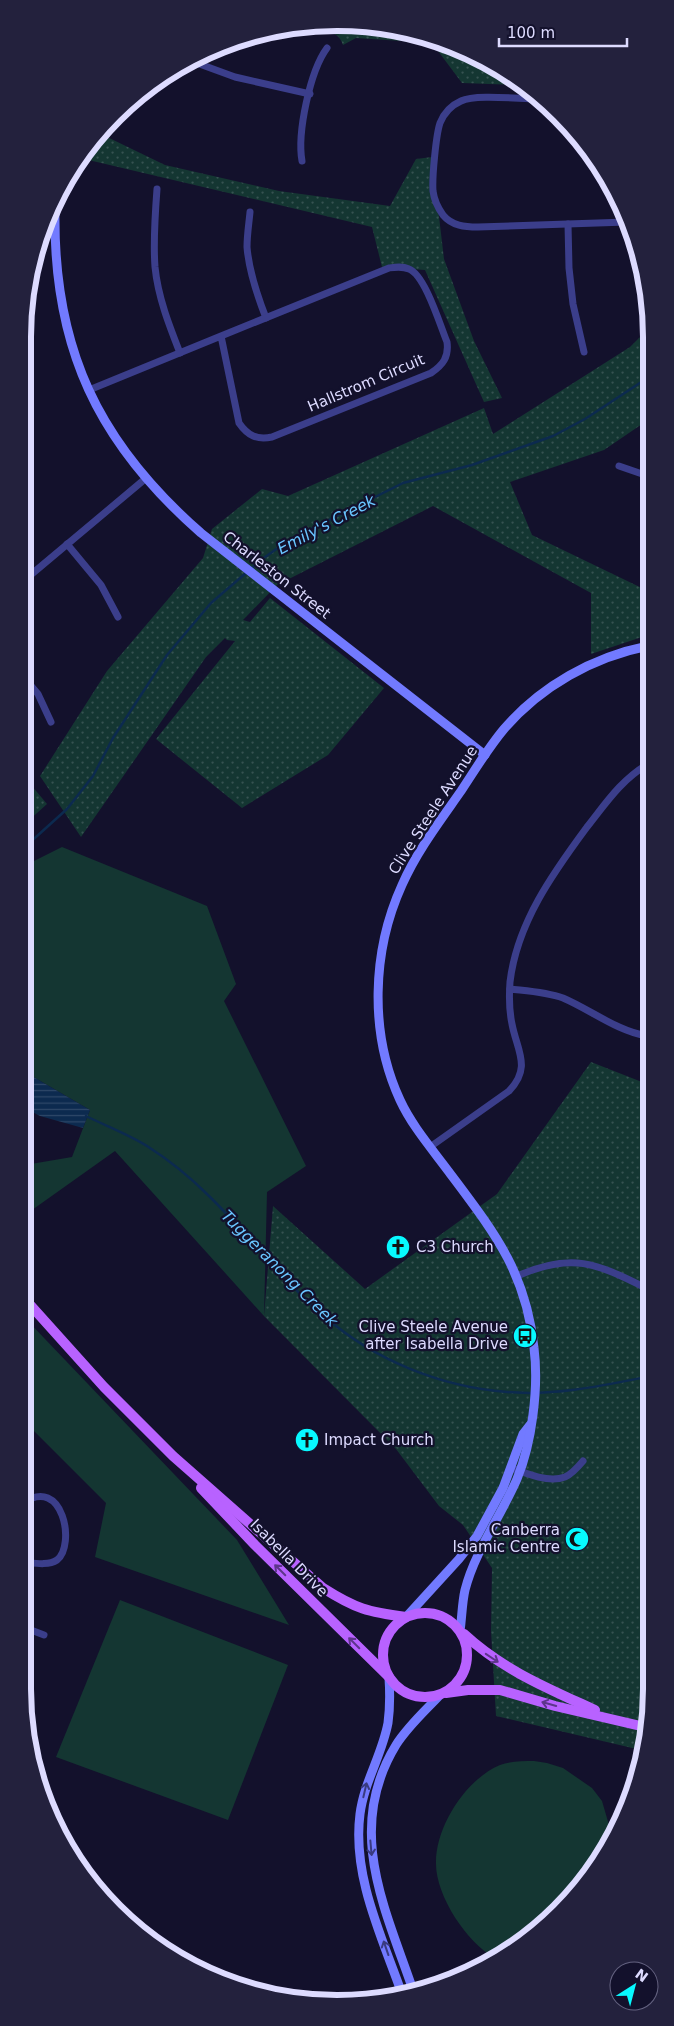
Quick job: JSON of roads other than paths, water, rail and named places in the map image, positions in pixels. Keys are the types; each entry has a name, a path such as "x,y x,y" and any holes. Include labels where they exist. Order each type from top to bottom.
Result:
{"main road":[{"name":"Isabella Drive","path":"31,1306 104,1387 173,1456 249,1539 389,1677"},
{"name":"Isabella Drive","path":"173,1456 323,1588 361,1610 406,1617"},
{"path":"614,1719 506,1667 483,1652 451,1621 438,1614 423,1612 406,1617 392,1628 385,1642 382,1656 389,1677 400,1689 413,1696 428,1697 468,1690 500,1690 555,1706 640,1726"},
{"path":"442,1694 459,1680 466,1667 468,1653 461,1631"}],"street":[{"path":"302,161 300,135 315,70 327,48"},
{"path":"200,64 235,77 310,94"},
{"path":"529,99 472,98 462,100 453,105 441,120 438,133 433,192 436,204 442,214 451,222 461,226 478,227 620,222"},
{"path":"157,189 154,239 156,274 163,308 180,353"},
{"path":"250,212 247,246 250,268 256,293 266,318"},
{"name":"Charleston Street","path":"56,218 56,257 62,311 78,365 107,426 145,479 172,507 238,562 484,755"},
{"path":"568,224 569,268 573,304 584,352"},
{"name":"Hallstrom Circuit","path":"89,390 221,336 389,268 400,267 409,269 420,278 447,342 448,349 445,360 431,373 272,437 262,439 252,437 244,431 239,423 221,336"},
{"path":"619,466 643,474"},
{"path":"31,574 145,479"},
{"path":"67,544 101,585 118,617"},
{"name":"Clive Steele Avenue","path":"461,1631 464,1592 471,1571 516,1469 522,1434 530,1425 536,1364 530,1320 517,1276 491,1229 413,1125 389,1073 382,1044 379,1014 380,968 388,920 404,881 421,851 484,755 516,716 556,683 592,664 626,651 643,647"},
{"path":"31,685 38,694 51,722"},
{"path":"430,1147 509,1091 518,1080 522,1066 511,1022 510,989 516,951 527,922 541,893 558,866 616,790 643,767"},
{"path":"510,989 542,992 560,998 627,1030 643,1035"},
{"path":"517,1276 553,1264 582,1262 613,1271 643,1287"},
{"path":"516,1469 554,1479 570,1474 583,1461"},
{"name":"Clive Steele Avenue","path":"406,1617 459,1559 477,1536 507,1490"},
{"path":"31,1498 42,1496 50,1500 62,1512 65,1521 64,1549 57,1560 48,1564 31,1563"},
{"path":"31,1630 44,1635"},
{"path":"389,1677 390,1702 388,1724 364,1791 360,1815 359,1841 361,1867 367,1892 400,1988"},
{"path":"411,1985 372,1863 370,1840 371,1816 380,1780 396,1746 418,1716 442,1694"}],"water":[{"path":"31,1076 90,1110 83,1128 40,1116 31,1111"}],"waterway":[{"name":"Emily's Creek","path":"31,841 67,809 93,776 113,738 167,655 211,603 261,560 289,540 403,483 472,465 553,436 585,419 643,381"},
{"name":"Tuggeranong Creek","path":"86,1116 140,1142 180,1170 224,1211 280,1272 324,1316 364,1346 409,1369 458,1384 482,1389 525,1393 595,1387 643,1378"}],"place":[{"name":"C3 Church","path":"398,1247"},
{"name":"Clive Steele Avenue after Isabella Drive","path":"525,1336"},
{"name":"Impact Church","path":"307,1440"},
{"name":"Canberra Islamic Centre","path":"577,1539"}]}
